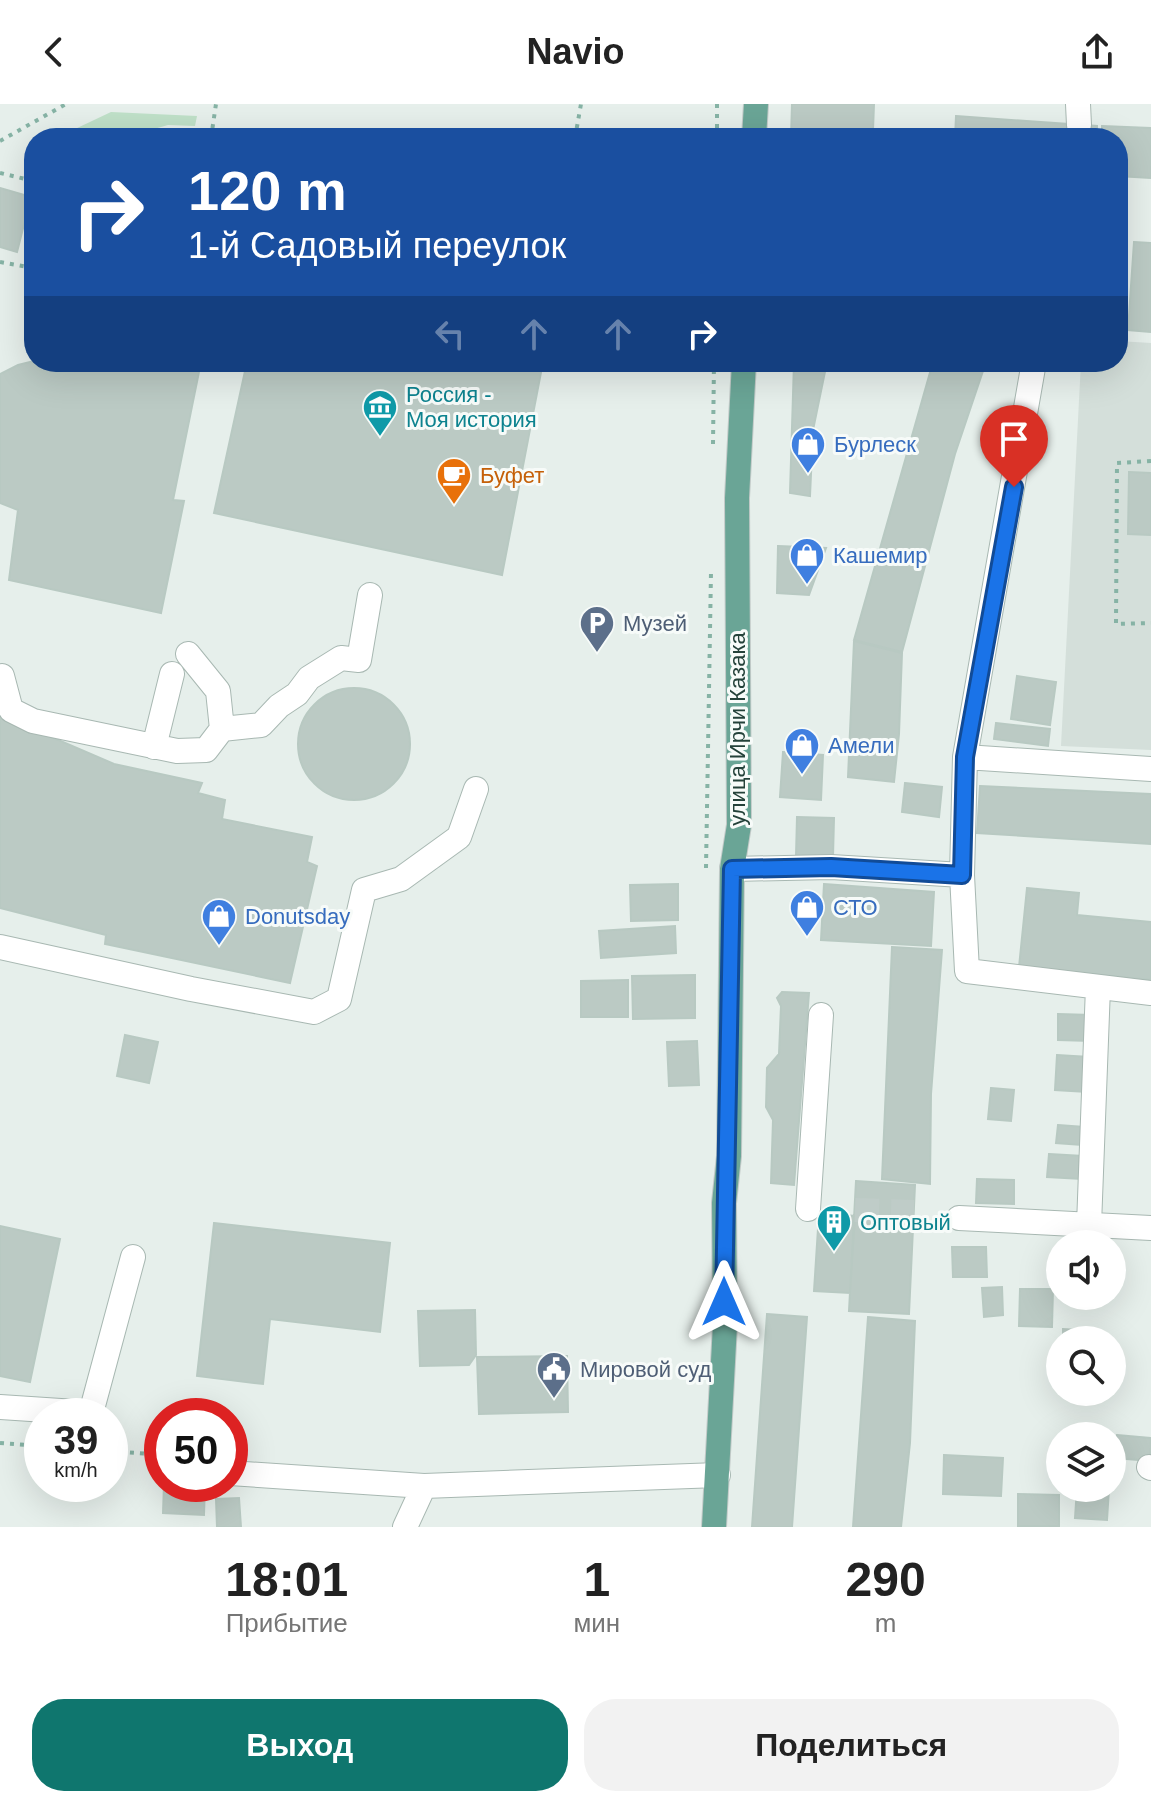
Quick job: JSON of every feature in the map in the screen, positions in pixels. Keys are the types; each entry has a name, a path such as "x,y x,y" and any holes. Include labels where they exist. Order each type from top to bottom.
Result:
{"main road":[{"path":"755,128 756,104"},
{"name":"улица Ирчи Казака","path":"714,1527 725,1325 724,1203 729,1156 732,869 739,825 737,498 743,372"}],"street":[{"path":"1032,372 965,757 962,875 967,971 1151,993"},
{"path":"222,729 261,725 279,706 297,694 309,678 341,658 359,660 370,595"},
{"path":"2,676 11,710 33,721 177,751 206,750 222,729 218,691 188,654"},
{"path":"154,747 172,674"},
{"path":"965,757 1151,769"},
{"path":"0,947 191,989 314,1012 339,999 364,890 401,879 459,837 476,789"},
{"path":"732,869 831,867 962,875"},
{"path":"1089,1225 1098,987"},
{"path":"808,1209 821,1015"},
{"path":"959,1218 1151,1228"},
{"path":"0,1407 91,1413 133,1257"},
{"path":"248,1483 424,1486 718,1475"},
{"path":"405,1527 424,1486"}],"path":[{"path":"0,141 66,104"},
{"path":"212,128 216,104"},
{"path":"577,128 581,104"},
{"path":"717,104 717,128"},
{"path":"0,173 24,179"},
{"path":"0,262 24,266"},
{"path":"713,450 714,372"},
{"path":"1151,461 1117,463 1116,624 1151,623"},
{"path":"706,868 711,571"},
{"path":"0,1443 24,1445"}],"shaded area":[{"path":"1128,342 1151,343 1151,750 1061,746 1080,372 1128,372"}],"green space":[{"path":"111,112 197,116 195,126 77,128"}],"building":[{"path":"792,104 874,104 873,128 791,128"},
{"path":"956,116 1097,126 1097,128 955,128"},
{"path":"1102,126 1151,128 1151,178 1128,177 1128,128"},
{"path":"0,188 24,195 24,224 17,252 0,247"},
{"path":"1134,242 1151,243 1151,332 1128,330"},
{"path":"24,364 24,372 199,372 173,500 184,501 161,613 9,580 18,510 0,503 0,374"},
{"name":"Россия - Моя история","path":"245,372 541,372 502,575 214,513"},
{"path":"794,372 825,372 813,430 810,496 790,493"},
{"path":"930,372 983,372 955,454 902,652 854,640"},
{"path":"1129,472 1151,473 1151,535 1128,534"},
{"path":"778,546 826,548 809,595 777,593"},
{"path":"854,641 902,653 894,782 848,777"},
{"path":"1017,676 1056,682 1050,725 1011,719"},
{"path":"354,688 375,692 393,705 406,723 410,744 406,765 393,783 375,796 354,800 333,796 315,783 302,765 298,744 302,723 315,705 333,692"},
{"path":"0,715 114,764 202,783 198,793 225,800 222,819 312,837 307,862 317,866 290,983 105,944 106,935 0,908"},
{"path":"996,723 1050,729 1048,746 994,739"},
{"name":"Амели","path":"783,752 823,755 821,800 780,797"},
{"path":"905,783 942,787 939,817 902,812"},
{"path":"980,786 1151,794 1151,844 977,833"},
{"path":"797,817 834,818 833,857 796,856"},
{"path":"678,884 678,920 631,921 630,885"},
{"path":"824,884 934,892 931,946 821,940"},
{"path":"1027,888 1079,893 1077,915 1151,922 1151,980 1019,967"},
{"path":"675,926 676,953 601,958 599,931"},
{"path":"892,947 942,950 931,1094 930,1184 882,1179"},
{"path":"695,975 695,1018 633,1019 632,976"},
{"path":"628,980 628,1017 581,1017 581,981"},
{"path":"782,992 809,993 794,1185 771,1183 773,1120 766,1107 767,1068 779,1054 781,1006 777,998"},
{"path":"1058,1014 1091,1015 1091,1041 1058,1040"},
{"path":"125,1035 158,1042 149,1083 117,1076"},
{"path":"697,1041 699,1085 669,1086 667,1042"},
{"path":"1057,1055 1089,1057 1087,1092 1055,1090"},
{"path":"991,1088 1014,1090 1011,1121 988,1119"},
{"path":"1058,1125 1084,1127 1082,1145 1056,1143"},
{"path":"1049,1154 1083,1156 1082,1179 1047,1177"},
{"path":"977,1179 1014,1180 1014,1204 976,1203"},
{"path":"856,1181 915,1185 909,1314 849,1311"},
{"name":"Оптовый","path":"819,1213 855,1216 850,1293 814,1291"},
{"path":"214,1223 390,1243 380,1332 270,1319 263,1384 197,1376"},
{"path":"0,1226 60,1239 30,1382 0,1376"},
{"path":"952,1247 986,1247 987,1277 953,1277"},
{"path":"1002,1287 1003,1315 984,1317 982,1288"},
{"path":"1020,1289 1046,1289 1046,1310 1052,1310 1052,1326 1019,1326"},
{"path":"475,1310 476,1355 469,1365 420,1366 418,1311"},
{"path":"767,1314 807,1317 792,1527 752,1527"},
{"path":"868,1317 915,1321 910,1443 901,1527 853,1527"},
{"path":"567,1356 568,1412 479,1414 477,1357"},
{"path":"1126,1436 1151,1438 1150,1461 1126,1459"},
{"path":"944,1455 1003,1458 1001,1496 943,1494"},
{"path":"1018,1494 1046,1495 1046,1502 1059,1502 1059,1526 1018,1526"},
{"path":"163,1502 204,1502 204,1515 163,1513"},
{"path":"216,1502 239,1502 241,1527 217,1527"},
{"path":"1076,1502 1108,1502 1107,1520 1075,1518"}],"tunnel":[{"path":"855,1210 914,1212"}],"place":[{"name":"Россия - Моя история","path":"380,438"},
{"name":"Бурлеск","path":"808,475"},
{"name":"Буфет","path":"454,506"},
{"name":"Кашемир","path":"807,586"},
{"name":"Музей","path":"597,654"},
{"name":"Амели","path":"802,776"},
{"name":"СТО","path":"807,938"},
{"name":"Donutsday","path":"219,947"},
{"name":"Оптовый","path":"834,1253"},
{"name":"Мировой суд","path":"554,1400"}],"route":[{"path":"724,1302 732,869 831,867 962,875 965,757 1014,487"}]}
